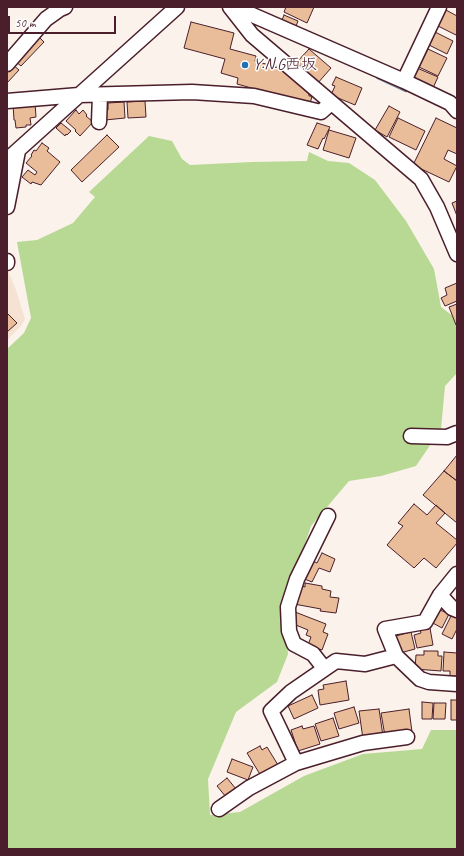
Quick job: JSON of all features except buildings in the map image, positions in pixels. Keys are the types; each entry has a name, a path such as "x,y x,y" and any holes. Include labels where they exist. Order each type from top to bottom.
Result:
{"street":[{"path":"7,64 46,19 65,7"},
{"path":"7,160 177,7"},
{"path":"230,7 252,35 421,179 437,207 457,254"},
{"path":"234,7 404,81 450,103 457,111"},
{"path":"404,81 440,7"},
{"path":"7,101 79,96 192,92 254,96 321,112 331,103"},
{"path":"99,122 100,95"},
{"path":"7,207 18,150"},
{"path":"411,436 447,437 457,433"},
{"path":"324,668 313,654 294,644 289,631 288,607 297,580 328,516"},
{"path":"457,574 440,595 425,622 385,630 396,656 420,679 429,682 457,684"},
{"path":"440,595 452,608 457,610"},
{"path":"296,763 271,712 291,692 336,661 365,664 396,656"},
{"path":"219,809 249,788 296,763 363,743 407,737"}],"shaded area":[{"path":"7,268 25,319 21,326 9,338 7,343"}],"green space":[{"path":"149,136 172,141 182,159 190,165 307,161 309,152 328,161 349,163 375,180 406,221 434,269 441,307 454,317 457,329 457,373 445,386 441,429 416,466 381,476 349,481 311,526 284,607 288,654 277,682 236,712 208,779 210,815 240,812 304,776 363,754 422,749 431,730 457,730 457,849 7,849 7,349 24,333 31,318 17,242 37,240 73,223 95,197 89,192"}],"waterway":[{"path":"378,77 406,90"}],"place":[{"name":"Y.N.G西坂","path":"245,65"}]}
